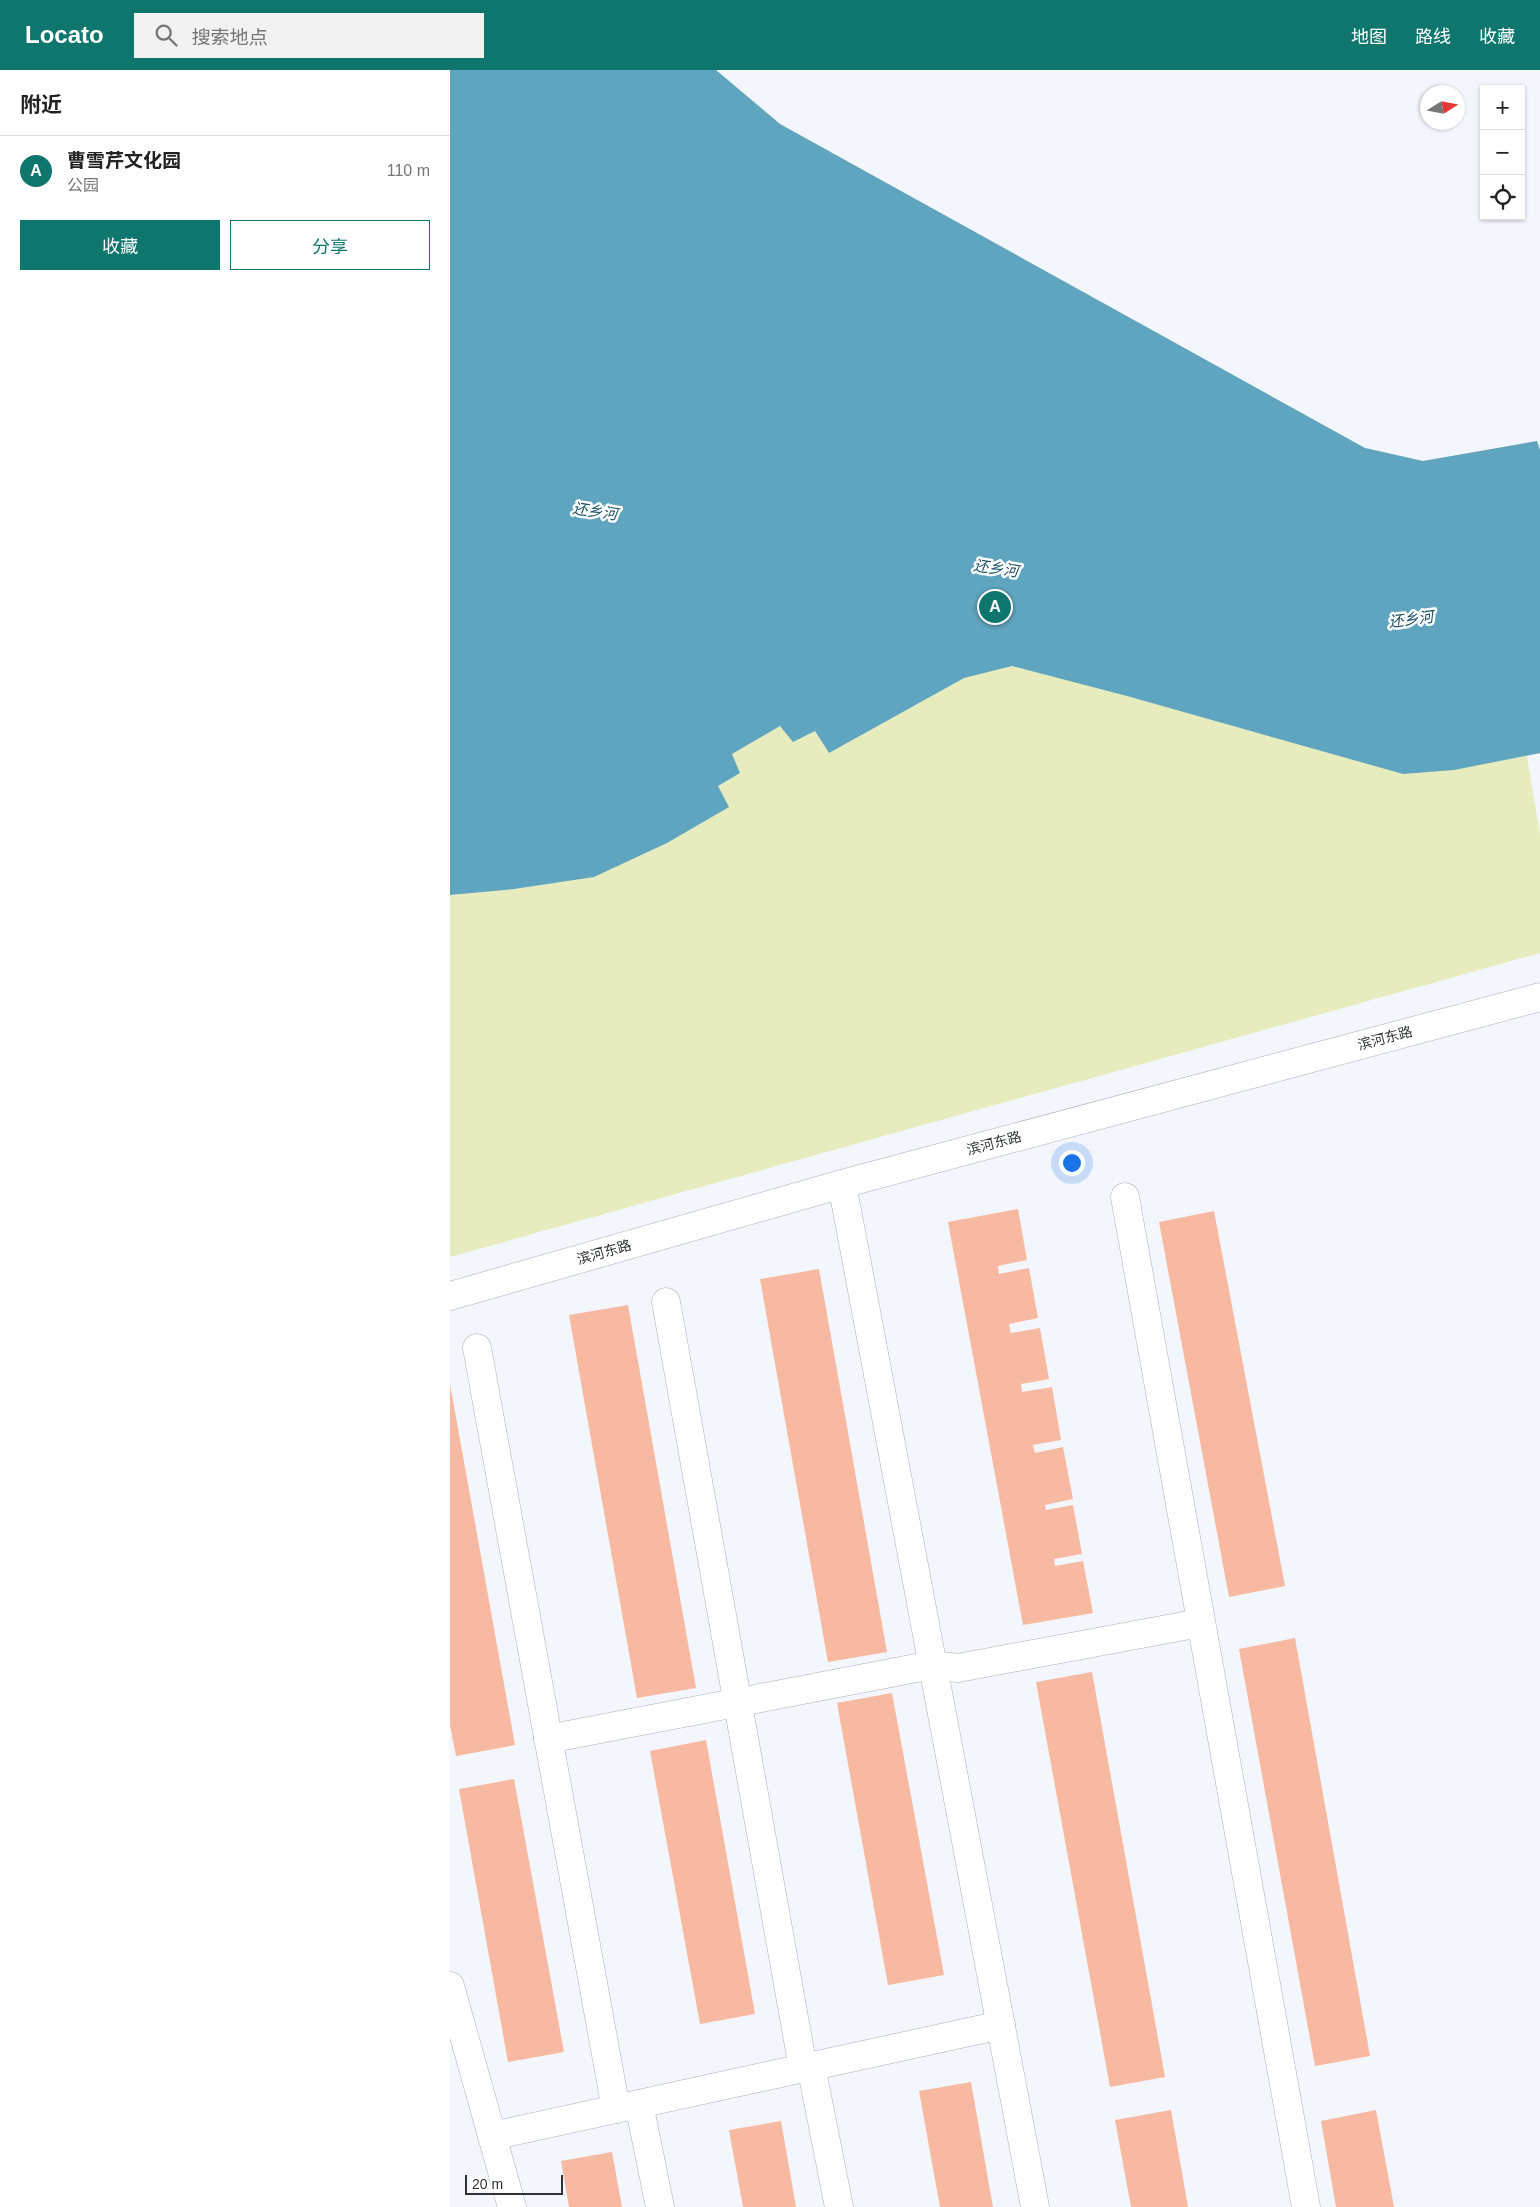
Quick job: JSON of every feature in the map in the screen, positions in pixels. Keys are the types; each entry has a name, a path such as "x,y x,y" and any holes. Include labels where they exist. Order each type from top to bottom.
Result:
{"street":[{"name":"滨河东路","path":"450,1296 842,1184 1540,996"},
{"path":"842,1184 1035,2207"},
{"path":"1125,1197 1306,2207"},
{"path":"666,1302 738,1702 807,2067 839,2207"},
{"path":"476,1348 548,1738 628,2106 660,2207"},
{"path":"548,1738 932,1665 958,1668 1200,1623"},
{"path":"450,1986 512,2207"},
{"path":"492,2136 1001,2025"}],"green space":[{"path":"450,70 716,70 780,124 1365,448 1423,461 1537,441 1540,450 1540,753 1527,756 1540,835 1540,953 450,1257"}],"water":[{"name":"还乡河","path":"450,70 716,70 780,124 1365,448 1423,461 1537,441 1540,450 1540,753 1454,770 1403,774 1127,696 1012,666 964,678 829,753 815,731 793,742 780,726 732,754 740,773 718,786 729,807 667,843 594,877 514,889 450,895"}],"building":[{"path":"1018,1209 1027,1260 998,1266 999,1274 1029,1268 1038,1318 1009,1324 1011,1333 1040,1328 1049,1379 1021,1384 1022,1392 1052,1387 1061,1440 1033,1445 1035,1453 1063,1447 1073,1499 1045,1505 1046,1510 1073,1505 1082,1554 1054,1559 1055,1566 1083,1561 1093,1613 1023,1625 948,1222"},
{"path":"1214,1211 1285,1586 1229,1597 1159,1222"},
{"path":"819,1269 887,1652 828,1662 760,1279"},
{"path":"628,1305 696,1688 637,1698 569,1315"},
{"path":"450,1384 515,1745 456,1756 450,1725"},
{"path":"1295,1638 1370,2056 1315,2066 1239,1649"},
{"path":"1092,1672 1165,2077 1110,2087 1036,1682"},
{"path":"892,1693 944,1975 888,1985 837,1703"},
{"path":"706,1740 755,2014 700,2024 650,1751"},
{"path":"514,1779 564,2052 508,2062 459,1789"},
{"path":"971,2082 993,2207 940,2207 919,2091"},
{"path":"1171,2110 1188,2207 1131,2207 1115,2120"},
{"path":"1376,2110 1394,2207 1336,2207 1321,2121"},
{"path":"781,2121 796,2207 743,2207 729,2130"},
{"path":"612,2152 622,2207 569,2207 561,2161"}],"place":[{"name":"曹雪芹文化园","path":"995,607"}]}
